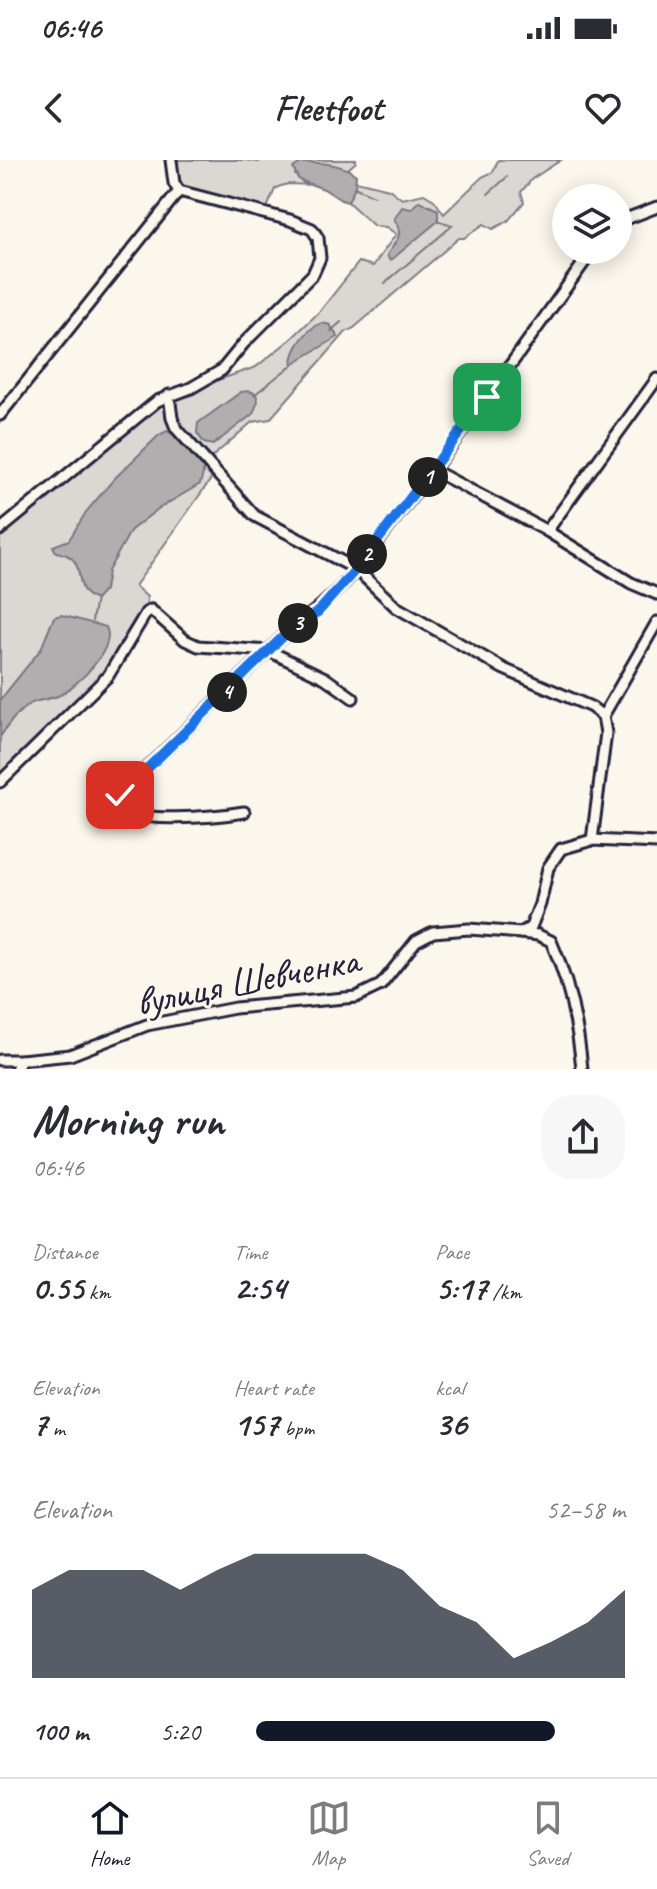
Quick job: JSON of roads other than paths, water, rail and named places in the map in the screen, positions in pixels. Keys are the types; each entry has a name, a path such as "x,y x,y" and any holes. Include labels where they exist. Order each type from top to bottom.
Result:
{"street":[{"path":"0,530 157,401 191,388 222,370 244,343 313,274 320,258 318,238 312,229 290,220 179,191 174,183 171,160"},
{"path":"0,415 179,191"},
{"path":"632,217 657,207"},
{"path":"244,812 215,817 145,816 126,813 115,804 116,798 295,625 318,612 356,569 433,470 583,264"},
{"path":"547,531 657,379"},
{"path":"169,395 176,428 255,516 356,569 396,607 504,669 591,707 603,716"},
{"path":"433,470 547,531 631,583 657,594"},
{"path":"0,782 108,676 146,613 151,610 185,640 198,646 269,651 325,678 353,698"},
{"path":"592,840 606,733 603,716 657,622"},
{"path":"521,933 531,927 548,868 561,849 592,840 657,843"},
{"name":"вулиця Шевченка","path":"0,1060 18,1064 70,1055 147,1025 235,1008 356,997 381,985 416,941 433,932 469,929 521,933"},
{"path":"521,933 538,935 551,941 578,1031 582,1069"}],"waterway":[{"path":"245,160 259,162"},
{"path":"488,194 507,177"},
{"path":"354,187 374,196"},
{"path":"439,221 452,225"},
{"path":"385,283 453,225"},
{"path":"331,331 341,322"},
{"path":"254,395 293,364"},
{"path":"92,621 96,599"}]}
